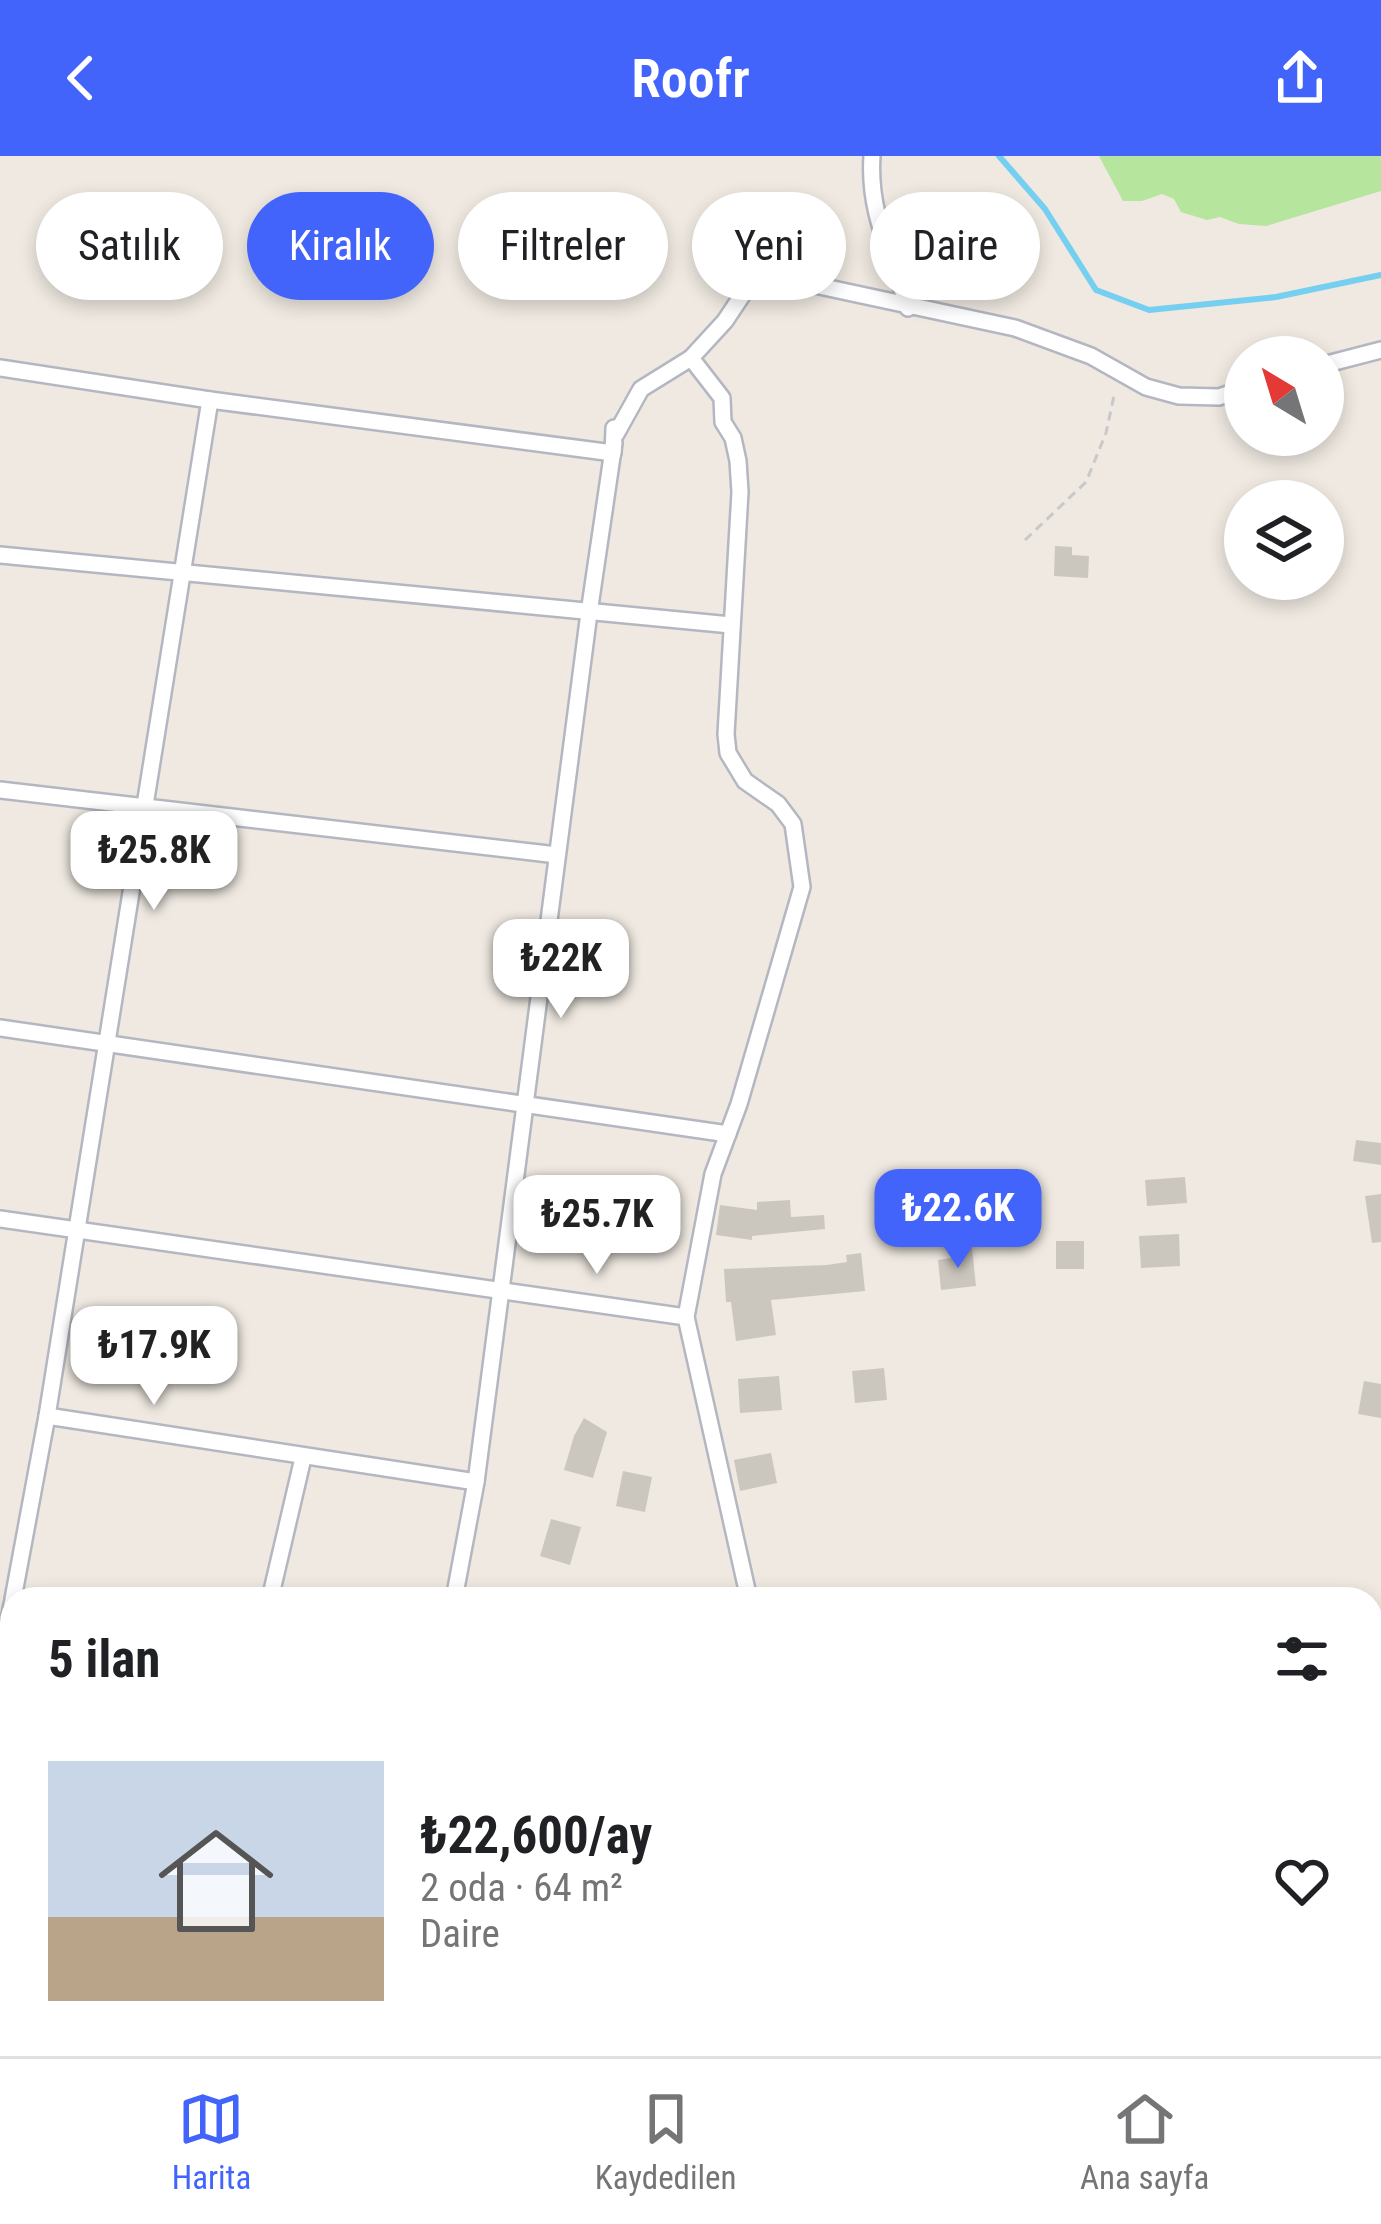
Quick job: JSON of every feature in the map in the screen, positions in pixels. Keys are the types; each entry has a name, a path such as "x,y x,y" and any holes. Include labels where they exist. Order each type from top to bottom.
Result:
{"street":[{"path":"872,156 874,216 908,308"},
{"path":"456,1587 476,1482 613,453 616,434 641,389 691,358 738,298 758,282 782,278 1015,328 1091,356 1146,387 1179,397 1224,395"},
{"path":"1344,360 1381,350"},
{"path":"691,358 722,398 723,422 738,461 728,753 745,781 778,804 793,824 802,887 713,1174 686,1317 745,1587"},
{"path":"0,368 613,453"},
{"path":"15,1587 47,1416 210,400"},
{"path":"0,555 731,625"},
{"path":"0,790 556,855"},
{"path":"0,1028 728,1134"},
{"path":"0,1220 686,1317"},
{"path":"47,1416 476,1482"},
{"path":"273,1587 303,1458"}],"path":[{"path":"1025,540 1086,482 1106,433 1120,372"}],"green space":[{"path":"1099,156 1381,156 1381,191 1266,226 1239,224 1181,212 1174,199 1162,194 1123,201"}],"building":[{"path":"1055,546 1072,547 1072,555 1089,556 1088,578 1054,576"},
{"path":"1356,1140 1381,1143 1381,1165 1353,1161"},
{"path":"1185,1177 1187,1203 1147,1206 1145,1180"},
{"path":"1381,1194 1381,1242 1372,1243 1365,1196"},
{"path":"790,1200 791,1217 824,1215 825,1229 752,1236 752,1240 716,1235 720,1205 757,1210 757,1202"},
{"path":"1179,1234 1180,1266 1141,1268 1139,1236"},
{"path":"1056,1241 1084,1241 1084,1269 1056,1269"},
{"path":"972,1248 976,1286 941,1290 938,1260"},
{"path":"861,1253 865,1291 771,1300 776,1335 736,1341 724,1269 827,1265 847,1262 846,1255"},
{"path":"884,1368 887,1400 855,1403 852,1371"},
{"path":"779,1376 782,1410 740,1413 738,1379"},
{"path":"1364,1381 1381,1384 1381,1418 1358,1414"},
{"path":"584,1418 607,1432 593,1478 564,1470"},
{"path":"771,1453 777,1483 740,1491 734,1460"},
{"path":"623,1471 652,1477 645,1512 616,1506"},
{"path":"551,1519 581,1527 570,1565 540,1556"}],"waterway":[{"path":"999,156 1045,209 1096,290 1149,310 1276,297 1381,275"}]}
